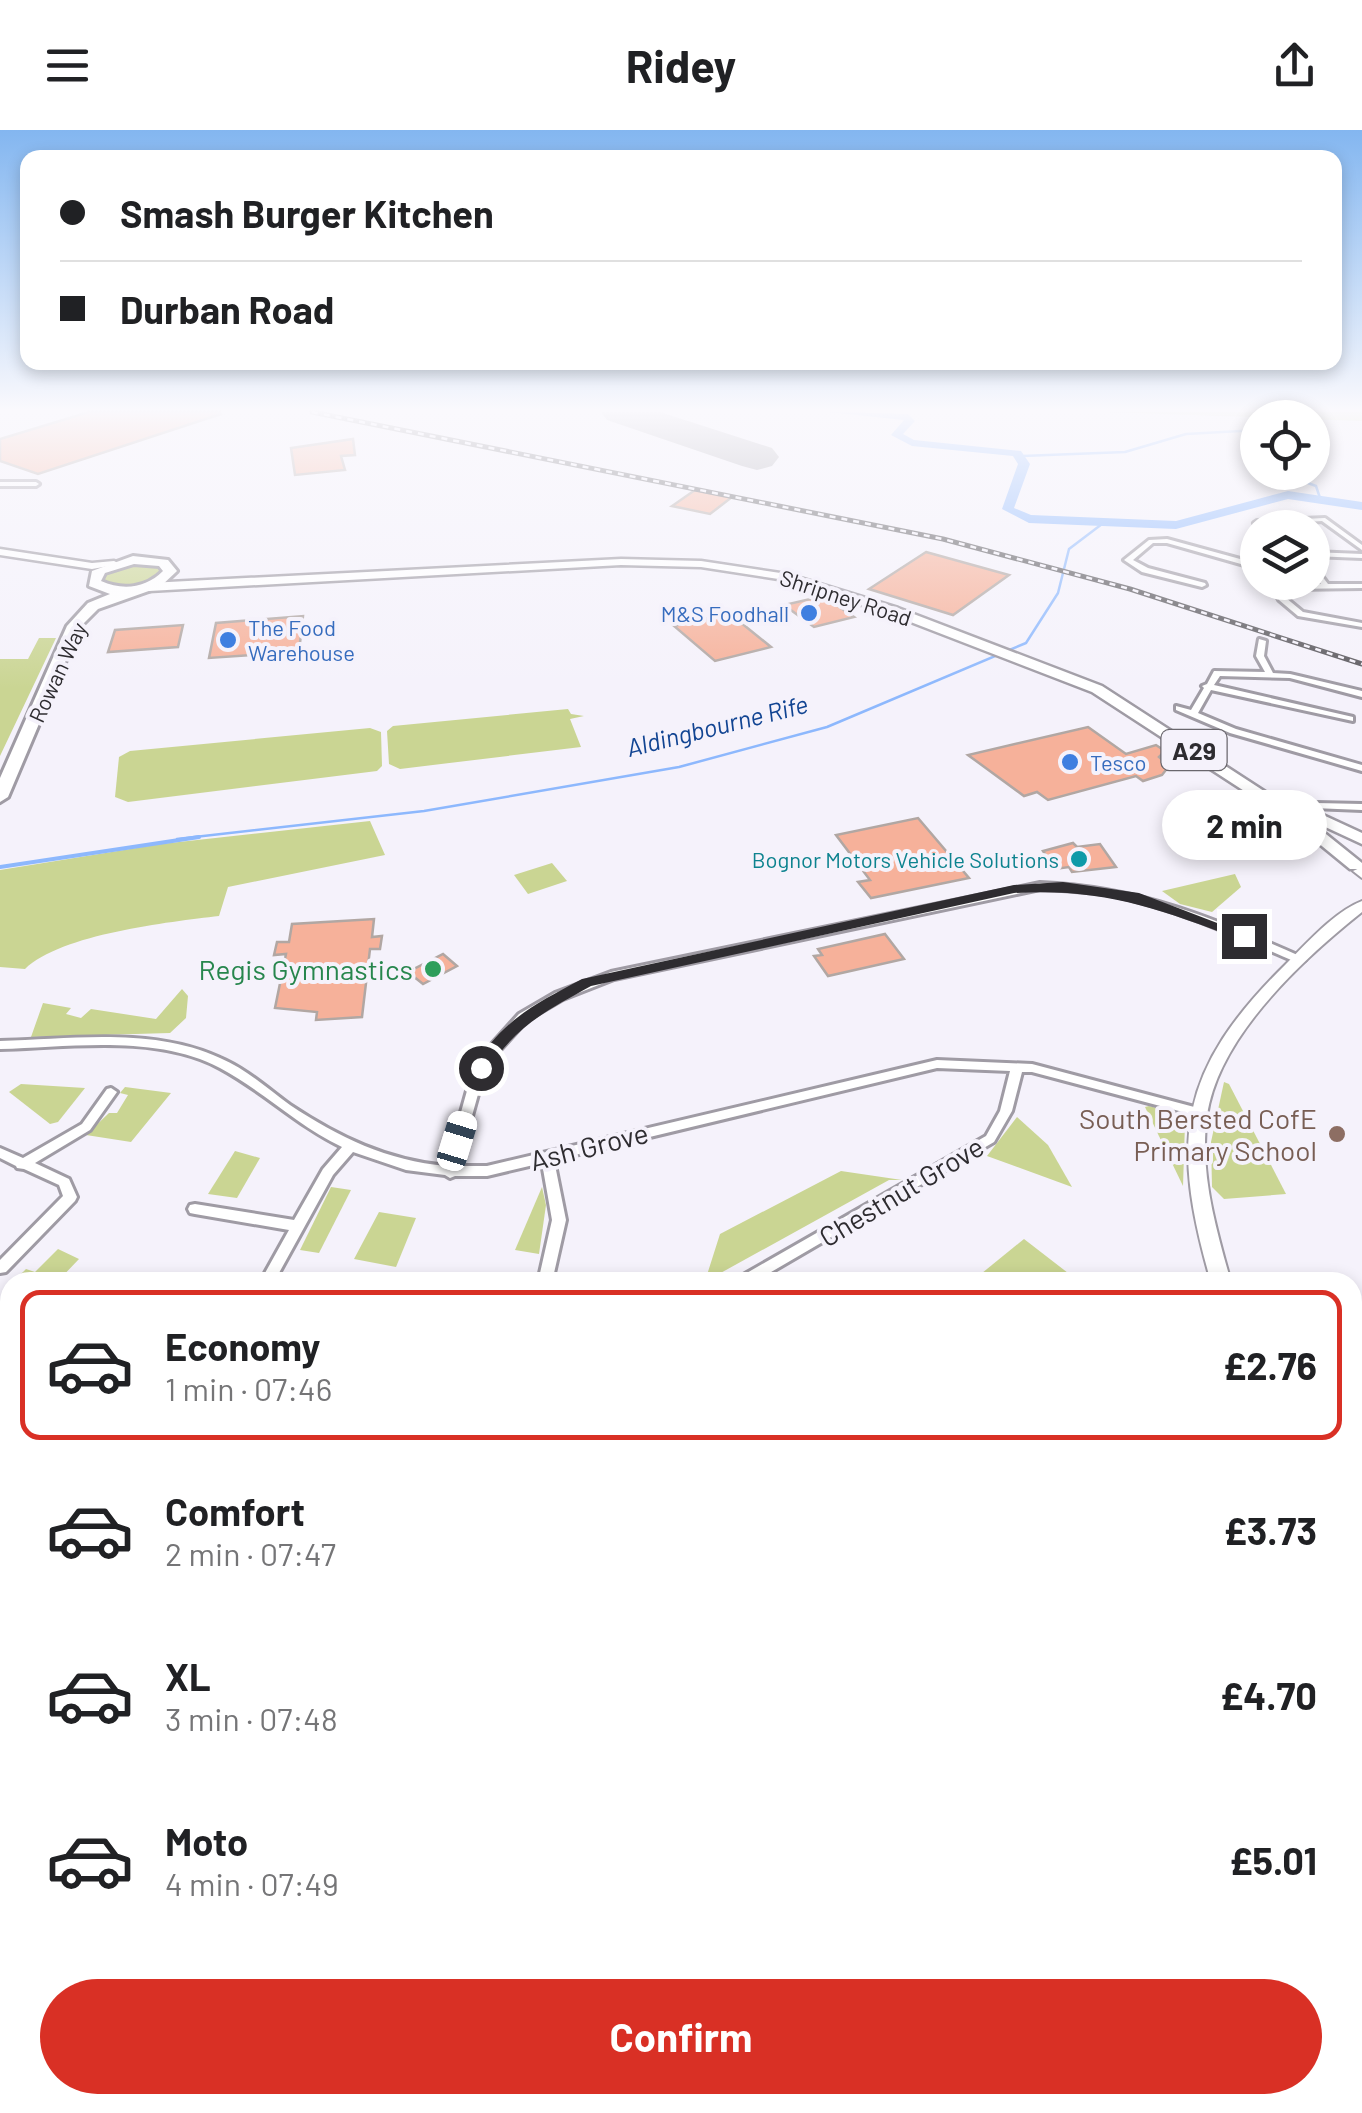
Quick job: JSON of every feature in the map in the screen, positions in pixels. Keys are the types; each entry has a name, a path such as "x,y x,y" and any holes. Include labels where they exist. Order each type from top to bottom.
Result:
{"highway":[{"path":"155,561 170,571 148,586 130,590 96,583 114,564 155,561"},
{"name":"Rowan Way","path":"0,797 69,636 100,596 96,583"},
{"name":"Rowan Way","path":"93,606 130,590"}],"main road":[{"path":"0,555 92,566 114,564"},
{"path":"0,555 65,568 96,583"},
{"name":"Shripney Road","path":"170,571 202,578 608,557 725,561 822,579 1117,690 1312,816 1362,839"},
{"name":"Shripney Road","path":"148,586 609,562 701,564 806,581 1003,647"},
{"name":"Shripney Road","path":"1023,655 1123,703 1300,821 1360,871"},
{"name":"Shripney Road","path":"1360,871 1354,854 1362,847"}],"street":[{"path":"1330,523 1362,548"},
{"path":"1202,584 1144,570 1128,560 1151,541 1166,541 1240,564"},
{"path":"1330,555 1362,556"},
{"path":"1330,584 1362,586"},
{"path":"1283,600 1311,617 1362,625"},
{"path":"1262,641 1260,656 1270,674"},
{"path":"1193,714 1217,672 1270,674 1362,694"},
{"path":"1206,686 1350,720"},
{"path":"1179,708 1233,731 1362,768"},
{"path":"1316,806 1362,807"},
{"path":"450,1173 476,1080 498,1042 541,1005 611,976 1040,886 1090,888 1155,901 1300,960"},
{"path":"1218,1272 1200,1203 1198,1112 1227,1044 1251,1011 1362,904"},
{"name":"Ash Grove","path":"0,1044 117,1042 179,1048 228,1065 349,1148 398,1166 450,1173 487,1171 936,1064 1017,1066 1198,1112"},
{"name":"Chestnut Grove","path":"759,1272 990,1139 1006,1111 1017,1066"},
{"path":"22,1165 86,1127 112,1092"},
{"path":"273,1272 328,1172 349,1148"},
{"path":"0,1153 64,1182 70,1196 2,1268"},
{"path":"547,1156 559,1220 547,1272"},
{"path":"195,1209 298,1226"}],"green space":[{"path":"153,563 164,568 163,576 139,585 116,586 101,579 117,567"},
{"path":"39,638 56,638 0,756 0,659 28,659"},
{"path":"568,709 571,714 584,716 570,719 581,747 400,769 389,764 387,731 393,726"},
{"path":"370,728 381,732 382,766 377,771 128,802 115,797 119,757 130,751"},
{"path":"370,821 385,855 228,887 219,916 89,938 42,957 25,969 0,967 0,870 161,844"},
{"path":"552,863 567,881 528,894 514,875"},
{"path":"1235,874 1241,887 1212,912 1180,904 1162,891"},
{"path":"182,989 188,996 186,1018 170,1033 31,1037 43,1003 71,1008 66,1014 81,1018 91,1009 156,1019"},
{"path":"1224,1082 1229,1084 1286,1194 1224,1199 1212,1187 1211,1142"},
{"path":"21,1084 85,1088 58,1122 50,1124 9,1092"},
{"path":"125,1087 171,1093 131,1142 86,1135 109,1113 117,1113 128,1095 120,1093"},
{"path":"1145,1107 1175,1113 1185,1122 1183,1186"},
{"path":"1017,1117 1048,1145 1072,1187 987,1156"},
{"path":"235,1151 260,1158 237,1198 208,1194"},
{"path":"841,1171 902,1180 889,1180 722,1272 708,1272 720,1234"},
{"path":"331,1187 351,1190 319,1253 300,1250"},
{"path":"542,1187 546,1205 539,1254 515,1250"},
{"path":"379,1212 416,1218 396,1267 354,1259"},
{"path":"1024,1239 1067,1272 983,1272"},
{"path":"58,1249 79,1259 67,1272 35,1272"}],"building":[{"path":"674,505 722,505 710,514"},
{"path":"926,552 1009,575 953,615 869,589"},
{"path":"823,596 854,617 814,627 784,605"},
{"path":"729,613 771,647 715,661 674,626"},
{"path":"303,616 299,652 209,658 216,623"},
{"path":"183,625 178,647 108,652 115,630"},
{"name":"Tesco","path":"1088,727 1126,754 1156,745 1165,751 1159,757 1169,766 1162,775 1143,781 1136,776 1048,800 1037,792 1024,796 968,755"},
{"path":"918,818 969,878 871,898 858,882 870,880 836,835"},
{"name":"Bognor Motors Vehicle Solutions","path":"1073,843 1077,847 1100,844 1116,867 1072,872 1069,867 1055,869 1043,851"},
{"path":"374,919 372,937 382,936 380,949 370,949 362,1017 316,1020 317,1012 275,1008 286,954 274,955 277,942 289,942 292,924"},
{"path":"885,934 904,959 828,976 814,956 822,955 818,949"},
{"name":"Regis Gymnastics","path":"443,954 457,966 423,984 408,972"}],"waterway":[{"path":"1010,505 1008,509 1029,519 1176,525 1252,505"},
{"path":"1352,505 1362,506"},
{"name":"Aldingbourne Rife","path":"177,839 424,811 679,767 827,727 1026,643 1058,593 1069,549 1102,524"},
{"name":"Aldingbourne Rife","path":"0,867 199,837"}],"railway":[{"path":"772,505 943,539 1130,589 1362,664"}],"place":[{"name":"M&S Foodhall","path":"809,613"},
{"name":"The Food Warehouse","path":"228,640"},
{"name":"Tesco","path":"1070,762"},
{"name":"Bognor Motors Vehicle Solutions","path":"1079,859"},
{"name":"Regis Gymnastics","path":"433,969"},
{"name":"South Bersted CofE Primary School","path":"1337,1134"}],"route":[{"path":"481,1068 498,1042 524,1016 587,983 1014,889 1063,886 1134,896 1187,912 1244,936"}]}
